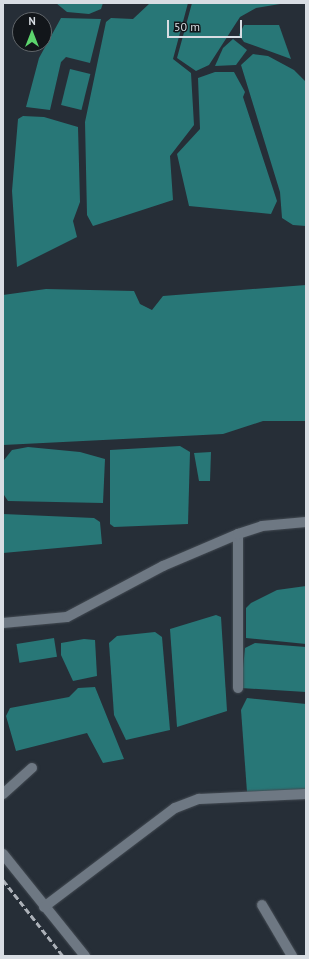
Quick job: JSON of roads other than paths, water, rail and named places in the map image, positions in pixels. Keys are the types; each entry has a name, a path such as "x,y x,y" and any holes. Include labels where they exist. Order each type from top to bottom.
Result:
{"street":[{"path":"3,624 43,622 85,610 163,566 238,534 269,525 306,522"},
{"path":"238,534 238,688"},
{"path":"3,794 32,768"},
{"path":"44,907 175,808 199,799 306,794"},
{"path":"3,854 44,907 85,956"},
{"path":"262,905 292,956"}],"railway":[{"path":"3,880 63,956"}]}
